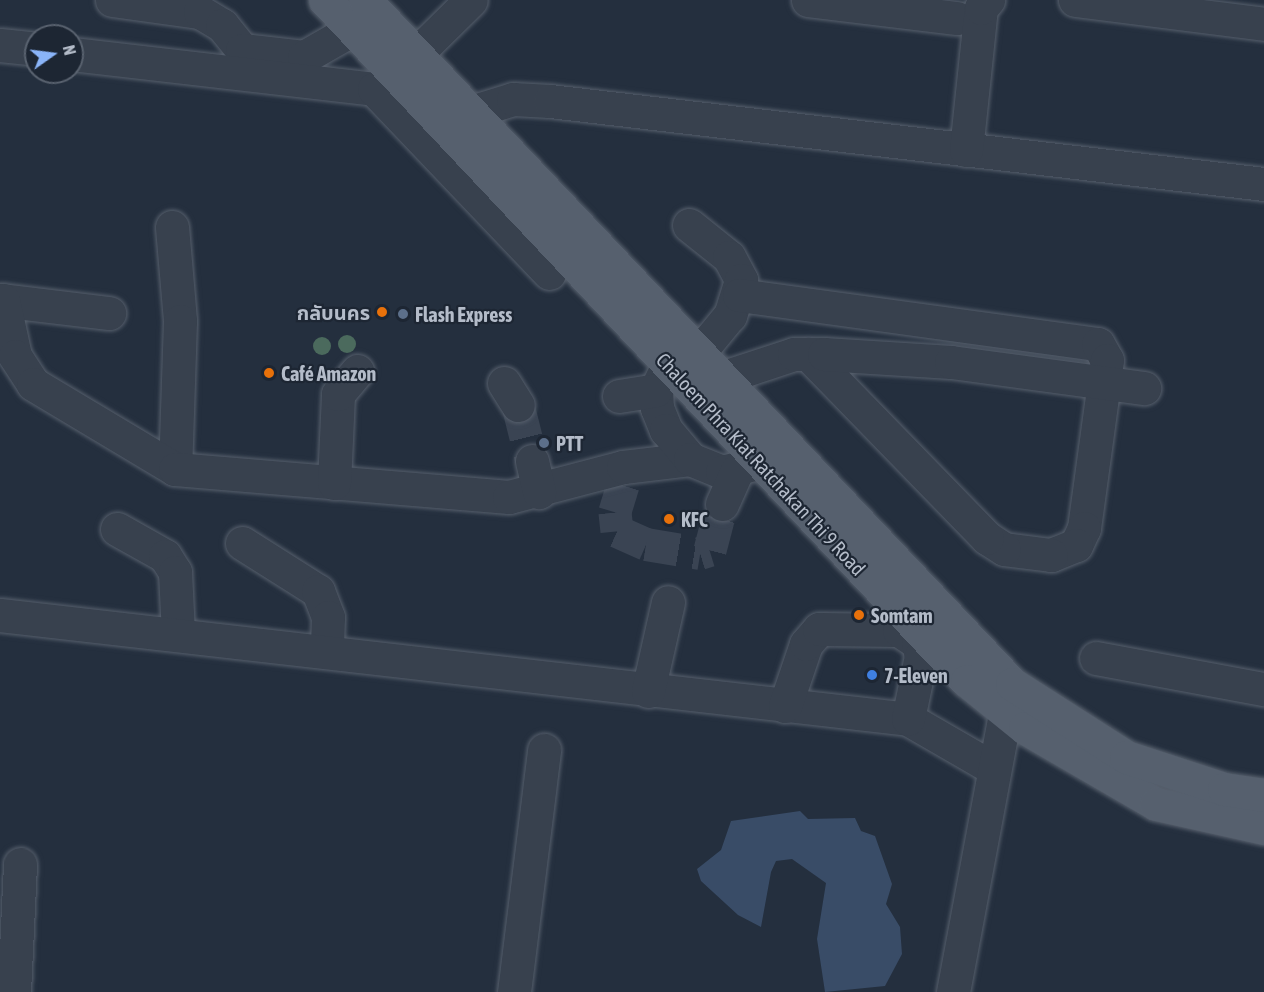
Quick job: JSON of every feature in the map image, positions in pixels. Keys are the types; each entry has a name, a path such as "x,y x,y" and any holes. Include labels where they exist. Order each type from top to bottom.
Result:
{"main road":[{"name":"Chaloem Phra Kiat Ratchakan Thi 9 Road","path":"325,0 359,14 397,74 662,378 747,467 967,681 1009,699 1126,757 1224,789 1264,795"},
{"name":"Chaloem Phra Kiat Ratchakan Thi 9 Road","path":"397,74 471,112 701,350 1009,699 1156,804 1264,828"}],"street":[{"path":"112,0 201,12 222,25 242,50 304,57 359,14"},
{"path":"84,55 397,74 471,0"},
{"path":"808,0 957,18"},
{"path":"966,150 981,8 988,0"},
{"path":"1075,0 1264,24"},
{"path":"0,45 24,48"},
{"path":"397,74 549,273"},
{"path":"471,112 513,99 540,101 1264,184"},
{"path":"689,225 729,257 741,280 739,295 701,350"},
{"path":"172,227 180,321 175,469"},
{"path":"739,295 1098,344 1105,353 1103,382 1084,528 1066,553 1033,553 1004,549 987,538 807,354"},
{"path":"109,313 2,300 15,356 33,384 175,469 477,496 536,476 623,476 690,459"},
{"path":"724,377 807,354 951,362 1144,388"},
{"path":"334,483 338,394 357,371"},
{"path":"619,396 662,378 666,430 690,459 704,468 747,467"},
{"path":"722,504 747,467"},
{"path":"117,529 165,556 176,572 178,633"},
{"path":"242,543 318,591 328,617 327,651"},
{"path":"648,691 668,602"},
{"path":"0,615 178,633 648,691 908,719 993,768"},
{"path":"785,706 806,644 819,629 898,630 918,642 921,656 908,719"},
{"path":"1096,658 1264,690"},
{"path":"953,992 993,768 1009,699"},
{"path":"514,992 544,750"},
{"path":"14,992 20,864"}],"water":[{"path":"800,811 808,819 855,818 861,831 875,836 892,884 886,904 900,927 902,954 885,986 825,992 817,939 826,883 792,859 776,861 771,872 761,927 738,915 701,881 697,869 721,850 731,821"}],"tunnel":[{"path":"518,405 532,461"},
{"path":"623,485 615,512 617,531 646,544 700,553 710,550 722,504"}],"place":[{"name":"กลับนคร","path":"382,312"},
{"name":"Flash Express","path":"403,314"},
{"name":"Café Amazon","path":"269,373"},
{"name":"PTT","path":"544,443"},
{"name":"KFC","path":"669,519"},
{"name":"Somtam","path":"859,615"},
{"name":"7-Eleven","path":"872,675"}]}
